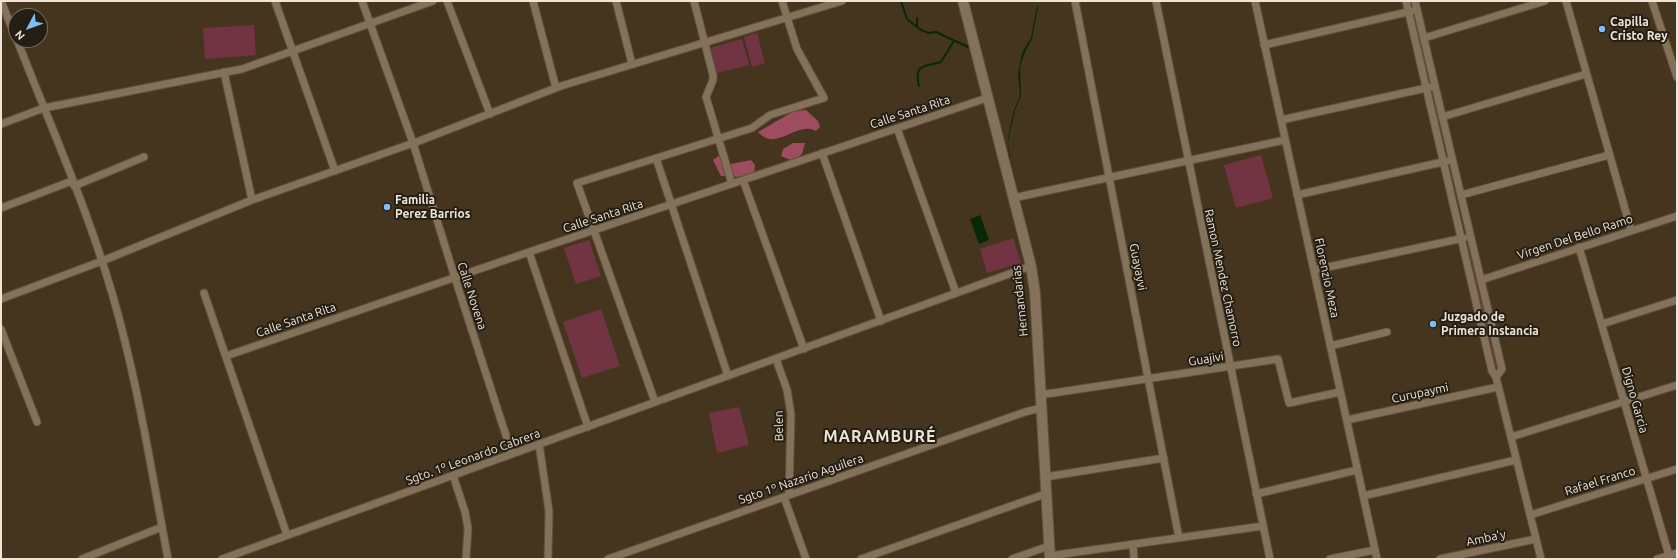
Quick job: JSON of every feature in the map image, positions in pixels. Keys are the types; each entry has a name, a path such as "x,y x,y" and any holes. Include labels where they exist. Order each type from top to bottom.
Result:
{"street":[{"path":"2,1 8,17"},
{"path":"275,1 335,171"},
{"name":"Calle Novena","path":"362,1 413,143 512,454"},
{"path":"1,124 44,108 242,69 433,1"},
{"path":"447,1 490,114"},
{"path":"533,1 556,88"},
{"path":"616,1 632,64"},
{"path":"694,1 713,80 706,97 732,184"},
{"path":"655,402 577,183 752,128 770,115 824,98 797,49 782,1"},
{"path":"1,299 102,261 252,200 413,143 556,88 842,1"},
{"name":"Hernandarias","path":"962,1 1031,266 1035,293 1049,553"},
{"name":"Guayayvi","path":"1075,1 1179,538"},
{"name":"Florenzio Meza","path":"1255,1 1377,559"},
{"path":"1406,1 1492,371 1496,377 1541,559"},
{"path":"1415,1 1502,369 1496,377"},
{"path":"1424,38 1545,1"},
{"path":"1566,1 1631,230"},
{"path":"1652,1 1677,77"},
{"name":"Ramon Mendez Chamorro","path":"1159,2 1188,161 1270,559"},
{"path":"1264,45 1417,10"},
{"path":"20,48 102,261 128,356 168,559"},
{"path":"224,72 252,200"},
{"path":"1442,117 1586,74"},
{"path":"1281,120 1435,86"},
{"name":"Calle Santa Rita","path":"226,356 529,252 987,98"},
{"path":"897,128 956,293"},
{"path":"1013,198 1285,140"},
{"path":"822,153 881,321"},
{"path":"1461,195 1609,155"},
{"path":"1,208 144,157"},
{"path":"656,158 730,375"},
{"path":"1297,195 1452,160"},
{"path":"743,180 804,348"},
{"name":"Virgen Del Bello Ramo","path":"1481,280 1677,216"},
{"path":"1314,270 1470,236"},
{"name":"Digno Garcia","path":"1579,247 1669,557"},
{"path":"529,252 588,426"},
{"name":"Sgto. 1º Leonardo Cabrera","path":"222,559 1031,266"},
{"path":"204,293 287,535"},
{"path":"1602,324 1677,300"},
{"path":"1,329 38,422"},
{"path":"1330,346 1387,332"},
{"name":"Belen","path":"776,359 787,390 791,414 787,496"},
{"name":"Guajivi","path":"1040,395 1278,359 1289,403 1340,392"},
{"path":"1511,437 1677,385"},
{"name":"Curupaymi","path":"1347,420 1498,387"},
{"name":"Sgto 1º Nazario Aguilera","path":"608,559 1025,412 1041,408"},
{"path":"539,444 549,511 548,559"},
{"path":"1044,477 1164,458"},
{"path":"1363,496 1516,460"},
{"name":"Rafael Franco","path":"1530,514 1677,469"},
{"path":"1256,494 1357,470"},
{"path":"453,475 465,512 468,528 466,559"},
{"path":"861,559 1046,494"},
{"path":"787,496 806,559"},
{"path":"1012,559 1263,526"},
{"path":"82,559 162,527"},
{"name":"Amba'y","path":"1440,559 1536,539"},
{"path":"1133,544 1134,559"},
{"path":"1330,559 1375,550"},
{"path":"1657,559 1669,557 1677,553"}],"shaded area":[{"path":"1037,6 1032,39 1025,52 1020,67 1021,96 1015,110 1008,141 1014,110 1020,96 1018,75 1021,58 1023,51 1031,38"},
{"path":"254,25 256,55 205,59 203,28"},
{"path":"757,33 765,63 752,67 744,37"},
{"path":"742,39 749,65 717,73 710,48"},
{"path":"806,110 818,121 820,127 816,131 801,129 779,138 772,139 765,138 758,132 794,111"},
{"path":"793,143 805,143 802,154 793,161 781,156 783,149"},
{"path":"1008,143 1010,160 1018,190 1009,161"},
{"path":"720,155 725,157 731,164 751,160 755,165 754,173 742,177 721,176 713,160"},
{"path":"1261,155 1273,198 1236,208 1224,165"},
{"path":"980,215 989,240 979,244 970,219"},
{"path":"1013,238 1021,263 987,273 980,249"},
{"path":"589,240 601,276 576,284 564,248"},
{"path":"1467,243 1469,244 1498,369 1496,371"},
{"path":"601,309 620,366 582,378 563,322"},
{"path":"739,407 749,445 717,453 709,413"}],"waterway":[{"path":"901,1 907,19 921,30 929,33 936,32 968,47"},
{"path":"917,18 917,27"},
{"path":"919,86 919,70 922,67 941,62 954,41"}],"place":[{"name":"Capilla Cristo Rey","path":"1602,29"},
{"name":"Familia Perez Barrios","path":"387,207"},
{"name":"Juzgado de Primera Instancia","path":"1433,324"}],"district":[{"name":"MARAMBURÉ","path":"880,437"}]}
